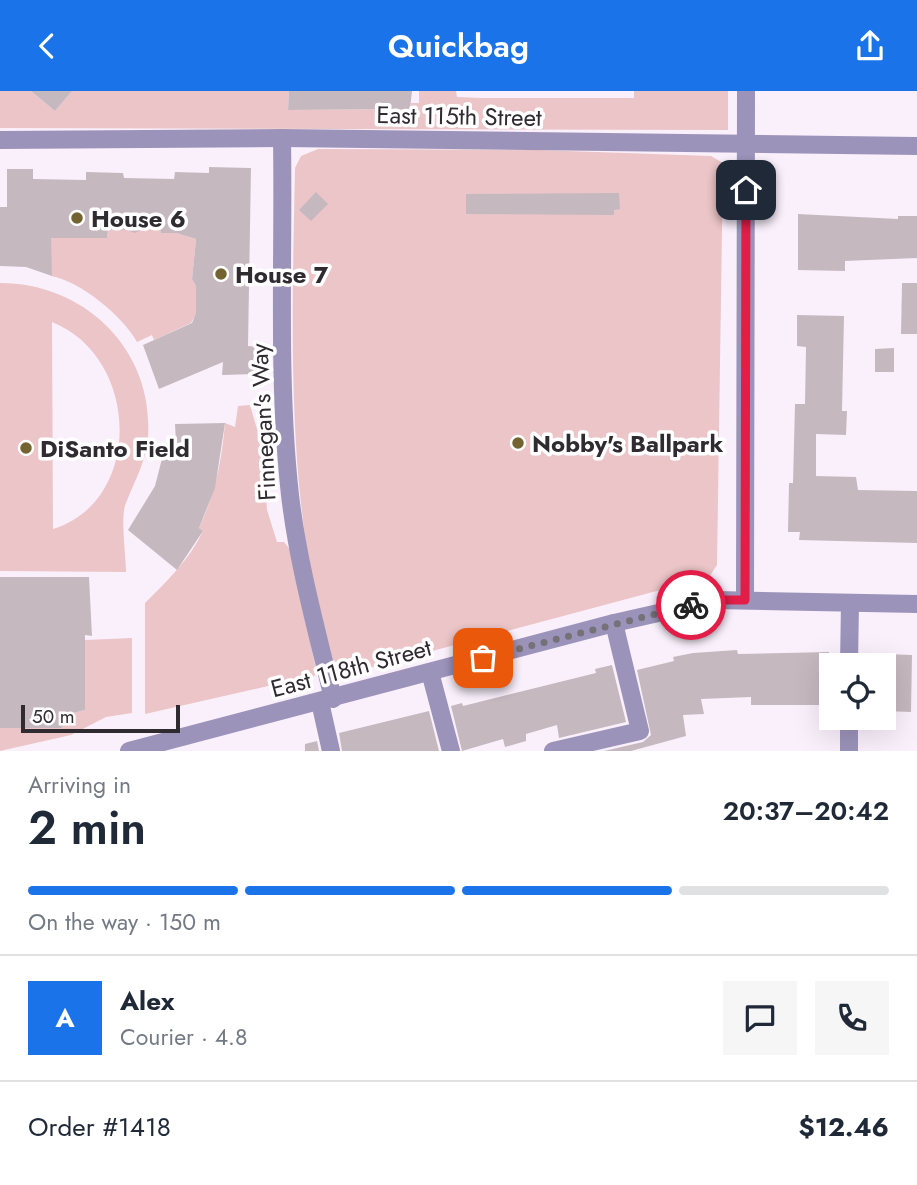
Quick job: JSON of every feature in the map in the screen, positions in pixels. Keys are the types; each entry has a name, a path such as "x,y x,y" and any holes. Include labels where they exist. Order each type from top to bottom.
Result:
{"street":[{"path":"745,600 746,91"},
{"name":"East 115th Street","path":"0,140 282,138 917,146"},
{"name":"Finnegan's Way","path":"282,138 282,286 290,494 326,700 331,751"},
{"name":"East 118th Street","path":"137,750 614,623 716,600 917,604"},
{"path":"849,653 850,603"},
{"path":"553,751 640,731 614,623"},
{"path":"430,672 451,751"},
{"path":"849,730 849,751"}],"shaded area":[{"path":"0,91 31,91 55,111 72,91 289,91 288,110 297,110 410,109 411,103 419,103 419,91 456,91 457,97 482,98 634,98 634,91 728,91 728,130 0,128"},
{"name":"Nobby's Ballpark","path":"318,149 538,150 711,156 723,163 717,565 709,577 346,674 336,673 319,614 307,552 295,423 295,168 301,156"},
{"path":"48,229 107,238 108,230 161,229 162,233 176,233 196,239 192,279 196,286 196,314 191,323 154,340 152,335 137,342 122,321 100,301 75,285 51,276"},
{"path":"0,283 31,286 60,295 86,309 108,327 126,350 139,376 147,405 148,437 143,463 124,509 126,572 0,571","holes":["52,322 81,340 102,365 115,395 120,428 116,460 104,490 83,514 53,529"]},
{"path":"250,405 263,450 267,510 277,542 284,542 292,552 317,675 145,714 145,603 177,569 198,541 203,531 199,528 217,477 225,423 235,427 238,406"},
{"path":"132,638 132,713 106,717 71,735 0,751 0,728 62,728 62,716 85,710 85,640"}],"building":[{"path":"31,91 72,91 55,111"},
{"path":"289,91 412,91 410,109 288,110"},
{"path":"209,167 251,168 248,346 258,347 258,374 222,375 223,362 159,389 143,345 192,323 196,313 196,286 192,279 196,239 176,233 161,233 161,215 135,233 108,230 107,238 51,238 52,276 26,267 0,266 0,207 7,207 7,169 33,169 33,179 86,180 86,172 123,173 124,178 174,179 175,172 209,173"},
{"path":"316,192 328,204 311,221 299,210"},
{"path":"619,193 620,209 614,210 614,215 466,214 466,194"},
{"path":"798,214 898,219 898,216 917,216 917,258 845,261 845,271 798,270"},
{"path":"902,283 917,283 917,334 901,334"},
{"path":"797,315 844,316 842,411 847,411 846,435 816,434 816,476 856,477 858,490 917,491 917,543 799,540 800,532 788,532 789,483 793,483 795,404 805,404 806,347 797,346"},
{"path":"894,348 894,372 875,372 875,349"},
{"path":"225,423 215,488 199,528 203,531 177,570 128,530 155,486 166,443 176,444 175,424"},
{"path":"0,577 89,577 92,636 85,635 85,710 62,716 62,728 0,728"},
{"path":"737,650 738,654 829,652 819,653 819,705 751,705 751,697 701,699 704,714 683,715 686,736 631,751 604,751 643,742 651,735 637,670 674,661 673,657"},
{"path":"896,654 912,655 911,712 896,711"},
{"path":"612,665 626,722 559,738 557,725 526,734 526,741 505,747 503,739 462,751 451,706 462,703 463,706 596,673 595,669"},
{"path":"429,711 439,751 342,751 339,733"},
{"path":"317,741 319,751 305,751 305,744"}],"way so far":[{"path":"483,658 691,605"}],"place":[{"name":"House 6","path":"77,218"},
{"name":"House 7","path":"221,274"},
{"name":"Nobby's Ballpark","path":"518,443"},
{"name":"DiSanto Field","path":"26,448"}],"route":[{"path":"691,605 716,600 745,600 746,190"}]}
